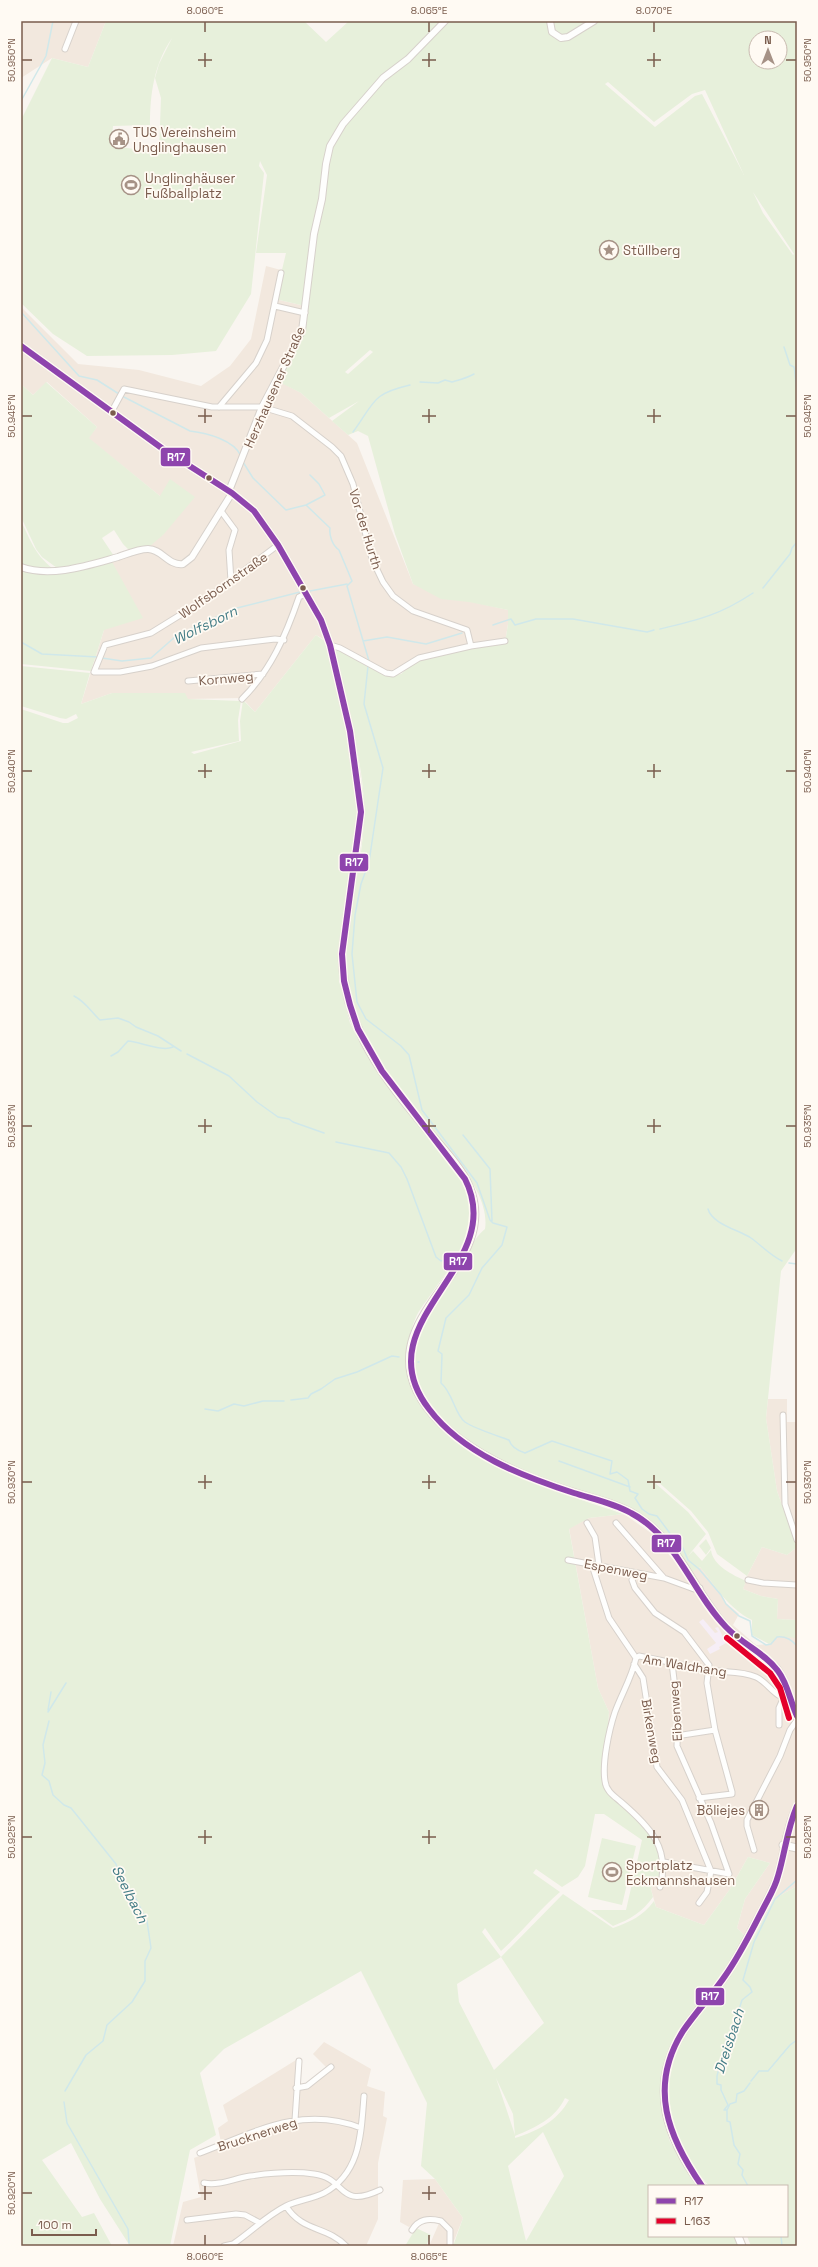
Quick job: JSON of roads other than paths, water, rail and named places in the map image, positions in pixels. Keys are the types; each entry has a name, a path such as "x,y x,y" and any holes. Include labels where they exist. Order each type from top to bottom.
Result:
{"main road":[{"path":"21,346 163,449 231,492 254,511 307,593 321,620 330,645 350,731 361,812 342,954 342,972 349,1008 360,1036 385,1076 462,1172 473,1199 475,1214 474,1230 462,1259 423,1314 416,1328 411,1347 410,1363 416,1389 431,1413 486,1456 532,1479 626,1510 647,1523 666,1540 725,1626 776,1668 787,1685 787,1699 797,1716"},
{"path":"701,2185 681,2155 666,2117 664,2085 670,2059 682,2033 725,1976 740,1952 778,1876 783,1845 797,1806"},
{"path":"783,1845 797,1848"}],"street":[{"path":"65,49 76,21"},
{"name":"Herzhausener Straße","path":"21,567 38,570 73,568 146,549 160,552 171,562 177,565 182,564 192,557 221,511 231,492 262,407 302,331 311,257 330,146 343,124 383,78 408,59 445,21"},
{"path":"550,21 552,32 561,38 568,37 594,21"},
{"path":"219,407 256,363 267,340 281,273"},
{"path":"275,306 305,313"},
{"path":"112,411 124,389 154,396 219,407 262,407"},
{"name":"Vor der Hurth","path":"262,407 292,416 332,447 340,456 352,484 372,559 383,582 393,596 413,611 467,630 471,646"},
{"path":"221,511 235,530 229,550 230,581"},
{"name":"Wolfsbornstraße","path":"278,546 206,599 150,633 105,645 94,672 120,672 152,666 202,648 275,639 284,640"},
{"path":"242,699 257,685 284,640 299,597 307,593"},
{"path":"330,645 340,648 371,666 393,674 419,658 471,646 505,641"},
{"name":"Kornweg","path":"188,681 263,674"},
{"path":"783,1415 785,1504 797,1540"},
{"path":"587,1523 595,1537 599,1565"},
{"path":"616,1523 664,1578"},
{"name":"Espenweg","path":"568,1560 636,1572 664,1578 694,1589 700,1588"},
{"path":"592,1565 609,1618 636,1658"},
{"path":"636,1572 632,1580 640,1595 661,1619 669,1621 684,1632 709,1665 707,1683 715,1730 732,1792 699,1798"},
{"path":"748,1580 763,1583 797,1585"},
{"name":"Am Waldhang","path":"660,1887 664,1862 661,1849 648,1828 612,1795 604,1780 608,1745 615,1712 636,1658 639,1656 709,1671 745,1673 758,1678 787,1699"},
{"name":"Eibenweg","path":"664,1862 729,1874 711,1823 683,1763 677,1746 676,1736 678,1713 672,1663"},
{"name":"Birkenweg","path":"634,1664 643,1678 657,1767 682,1800 711,1871"},
{"path":"778,1725 779,1708 787,1699"},
{"path":"754,1850 746,1826 747,1820 780,1756 790,1730 797,1720"},
{"path":"676,1736 715,1730"},
{"path":"699,1903 707,1892 711,1871"},
{"path":"295,2120 299,2061"},
{"path":"296,2088 308,2086 331,2067"},
{"path":"224,2246 233,2244 260,2223 286,2206 314,2197 335,2184 353,2162 360,2141 364,2096"},
{"name":"Brucknerweg","path":"200,2153 295,2120 325,2119 361,2128"},
{"path":"204,2184 212,2185 249,2176 290,2172 318,2175 335,2184 347,2194 360,2197 369,2196 380,2190"},
{"path":"286,2206 296,2220 330,2234 346,2246"},
{"path":"187,2220 236,2214 245,2215 260,2223"},
{"path":"412,2230 422,2221 441,2220 450,2230 450,2246"}],"waterway":[{"path":"21,101 46,56 53,21"},
{"path":"21,312 79,376 97,380 119,394"},
{"path":"784,347 790,365 794,367 797,391"},
{"path":"420,382 438,383 445,380 452,382 474,374"},
{"path":"353,432 370,406 381,396 397,388 410,385"},
{"path":"122,396 190,431 219,438 237,450 241,456"},
{"path":"243,462 253,478 286,510 306,505 330,528 330,534 334,545 339,550 352,581 347,586 369,661"},
{"path":"306,505 325,495 319,484 310,475"},
{"path":"763,588 790,554 792,548 797,542"},
{"name":"Wolfsborn","path":"310,591 347,584"},
{"name":"Wolfsborn","path":"102,658 122,661 151,658 176,636 233,609 300,592"},
{"path":"660,629 686,623 719,612 753,593"},
{"path":"493,625 511,619 515,625 536,619 573,619 647,632 654,630"},
{"path":"363,641 387,637 426,644 462,633"},
{"name":"Wolfsborn","path":"21,642 42,654 98,657"},
{"path":"368,666 364,704 383,768 369,862 361,884 355,915 352,954 357,1002 366,1019 401,1046 409,1055 422,1110 477,1183 490,1220 493,1223 507,1227 502,1245 482,1268 469,1295 446,1318 438,1351 442,1354 441,1383 445,1387 459,1414 465,1422 509,1440 513,1447 520,1451 525,1453 552,1441 612,1461 610,1474 617,1472 628,1480 630,1491 638,1494 635,1498 642,1509 649,1514 657,1516 672,1536 679,1539 688,1560 699,1569 721,1595 726,1604 739,1616 750,1621 752,1636 766,1645 771,1644 777,1637 783,1637 793,1642 797,1646"},
{"path":"74,996 85,1004 100,1020 118,1018 129,1022 136,1027 158,1036 181,1051"},
{"path":"111,1056 118,1052 128,1041 157,1048 173,1047"},
{"path":"187,1054 229,1076 257,1102 278,1117 289,1119 293,1122 324,1133"},
{"path":"463,1135 490,1169 492,1221"},
{"path":"336,1142 389,1153 401,1167 407,1179 436,1257 441,1261 444,1260"},
{"path":"708,1209 720,1223 751,1238 782,1261"},
{"path":"789,1263 797,1264"},
{"path":"291,1400 308,1398 311,1394 335,1379 357,1372 392,1356 399,1357"},
{"path":"205,1409 218,1411 234,1404 244,1406 263,1401 284,1401"},
{"path":"559,1461 630,1487"},
{"name":"Seelbach","path":"48,1712 66,1683"},
{"path":"48,1710 51,1692"},
{"name":"Seelbach","path":"49,1721 43,1745 45,1763 42,1775 49,1781 53,1795 64,1805 71,1808 116,1864 119,1874 134,1895 147,1921 151,1948 145,1961 145,1981 132,2002 107,2025 103,2041 86,2055 65,2091"},
{"name":"Dreisbach","path":"747,2185 742,2175 743,2170 738,2164 740,2154 734,2145 730,2122 727,2121 727,2110 724,2110 728,2105 721,2090 721,2085 717,2084 717,2076 727,2038 735,2033 736,2019 742,2000 752,1992 750,1987 743,1980 754,1942 775,1899 797,1880"},
{"path":"751,2081 759,2071 768,2071 790,2045 797,2040"},
{"path":"727,2110 730,2104 736,2102 737,2094 744,2091 750,2083"},
{"name":"Seelbach","path":"64,2102 67,2123 128,2229 129,2243"},
{"name":"Dreisbach","path":"781,2237 782,2246"}],"place":[{"name":"TUS Vereinsheim Unglinghausen","path":"119,139"},
{"name":"Unglinghäuser Fußballplatz","path":"131,185"},
{"name":"Stüllberg","path":"609,250"},
{"name":"Böliejes","path":"759,1810"},
{"name":"Sportplatz Eckmannshausen","path":"612,1872"}]}
